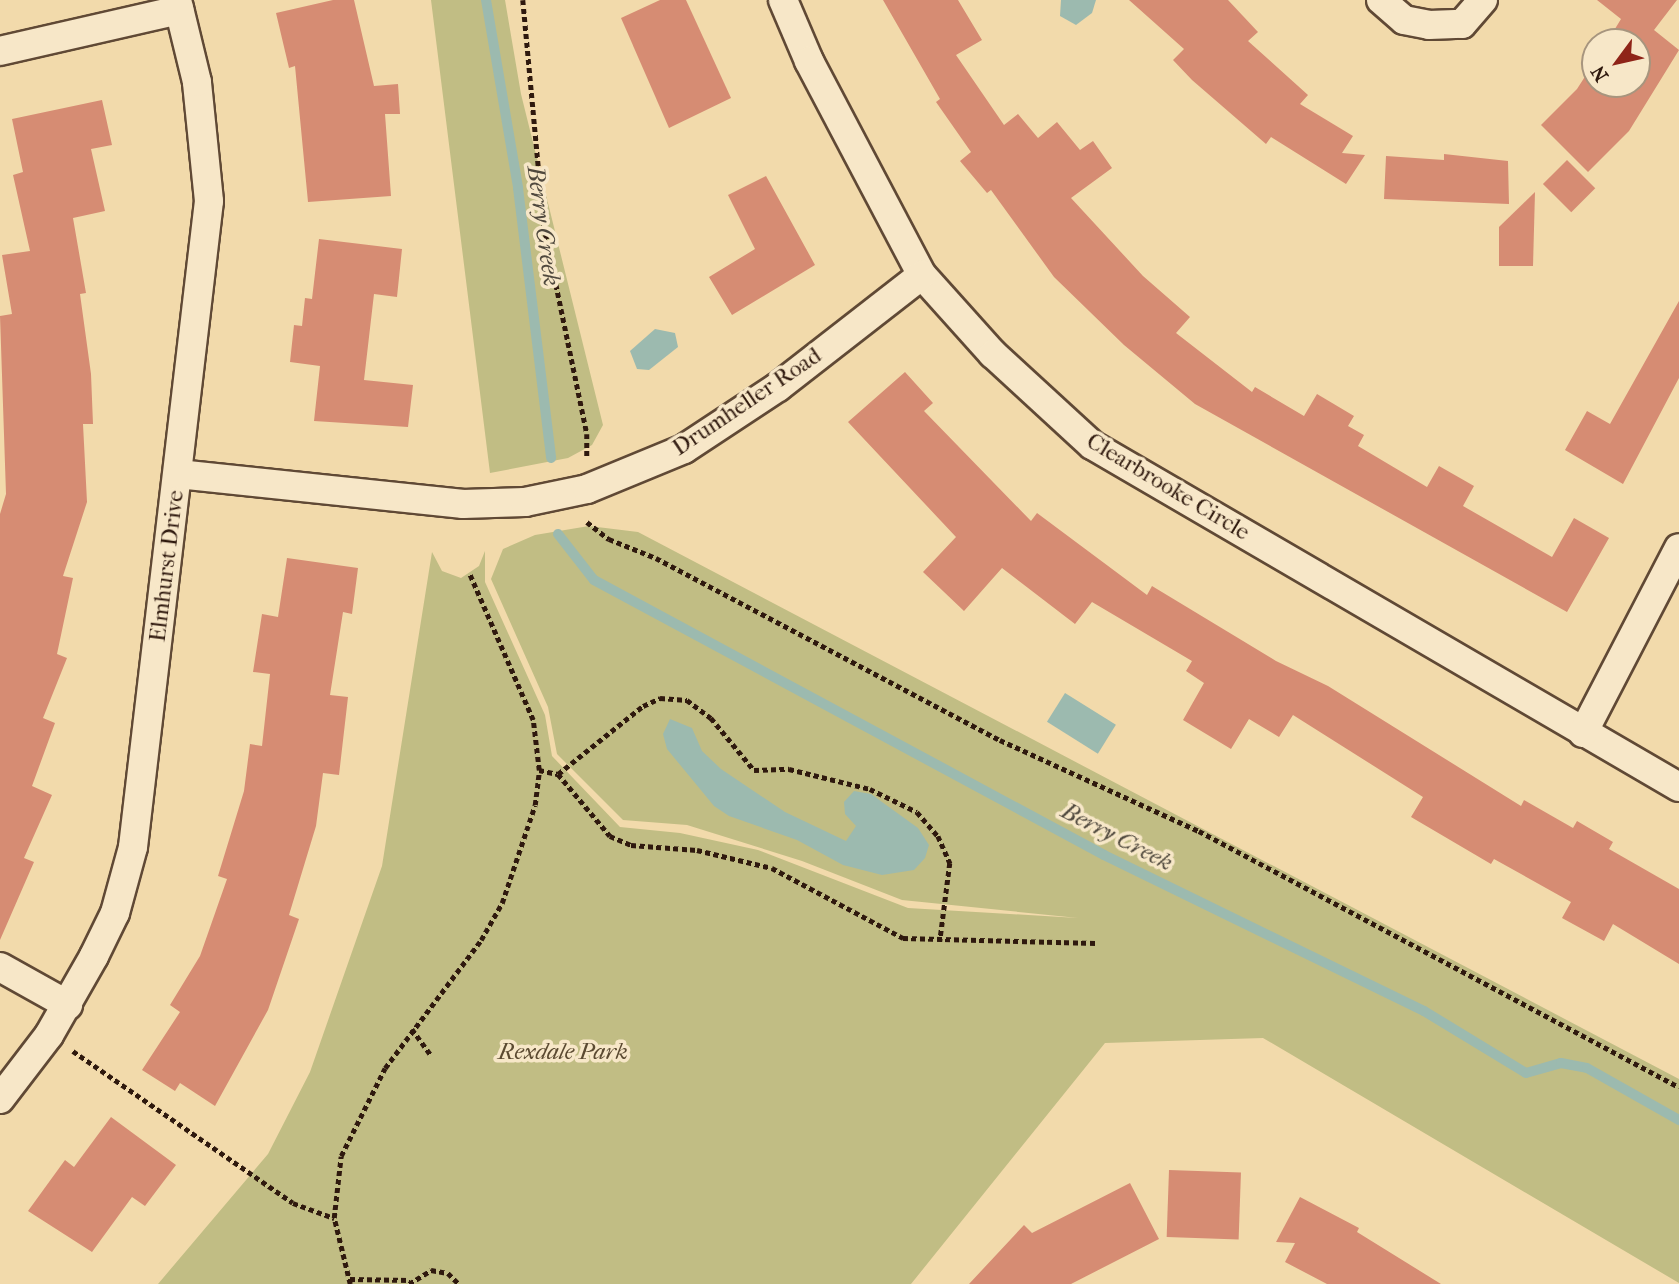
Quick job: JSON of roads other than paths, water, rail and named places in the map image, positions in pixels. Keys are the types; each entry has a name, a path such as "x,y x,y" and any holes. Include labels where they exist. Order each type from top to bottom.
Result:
{"street":[{"name":"Clearbrooke Circle","path":"783,0 809,61 922,275 993,354 1092,445 1679,787"},
{"path":"1381,0 1404,20 1440,25 1462,24 1483,0"},
{"path":"0,51 178,5"},
{"name":"Elmhurst Drive","path":"0,1099 49,1035 68,1004 115,913 133,847 209,201 197,82 178,5"},
{"name":"Drumheller Road","path":"178,474 463,504 525,502 587,489 684,449 778,387 922,275"},
{"path":"1583,733 1679,548"},
{"path":"0,967 68,1004"}],"water":[{"path":"1061,0 1096,0 1092,13 1076,25 1060,16"},
{"path":"655,329 675,333 678,347 649,370 637,369 630,351"},
{"path":"1065,693 1116,725 1098,754 1047,722"},
{"path":"670,719 692,728 702,751 721,769 785,812 846,841 856,826 845,814 844,802 854,791 871,794 918,828 929,845 925,858 914,870 882,875 843,865 797,840 729,816 714,806 667,749 663,734"}],"waterway":[{"name":"Berry Creek","path":"486,0 518,188 551,458"},
{"name":"Berry Creek","path":"558,534 594,580 1104,855 1424,1011 1526,1073 1561,1063 1587,1068 1679,1120"}],"park label":[{"name":"Rexdale Park","path":"563,1052"}]}
